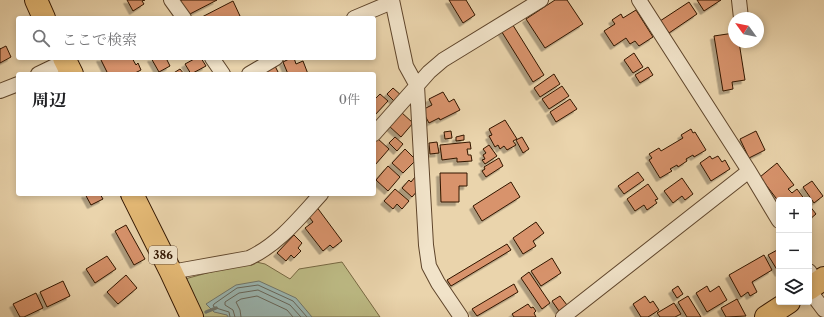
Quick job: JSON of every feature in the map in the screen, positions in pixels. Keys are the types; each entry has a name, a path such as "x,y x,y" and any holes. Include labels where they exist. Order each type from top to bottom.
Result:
{"highway":[{"path":"36,0 43,16"},
{"name":"386","path":"133,196 192,317"},
{"path":"766,317 784,305"}],"street":[{"path":"171,0 183,16"},
{"path":"376,132 429,72 443,60 541,0"},
{"path":"639,0 749,171 776,216"},
{"path":"738,0 740,12"},
{"path":"358,16 392,1 406,66 417,86 426,244 429,266 438,283 461,317"},
{"path":"213,60 222,72"},
{"path":"252,72 273,60"},
{"path":"44,72 67,64"},
{"path":"0,90 16,85"},
{"path":"563,317 749,171"},
{"path":"171,272 249,258 258,254 283,235 319,196"},
{"path":"814,282 824,310"}],"shaded area":[{"path":"252,261 265,264 290,279 299,269 342,262 380,317 196,317 181,280"}],"water":[{"path":"259,281 296,298 312,317 228,317 227,315 214,312 206,304 236,285"}],"building":[{"path":"127,0 145,0 142,1 144,4 133,11"},
{"path":"217,0 188,15 180,1"},
{"path":"449,0 466,0 475,15 463,23"},
{"path":"555,0 567,0 583,24 545,48 526,19"},
{"path":"697,0 721,0 704,11"},
{"path":"233,1 240,16 204,16"},
{"path":"689,2 697,14 669,33 660,21"},
{"path":"636,10 653,37 639,46 635,41 630,44 626,38 614,46 604,31 615,24 612,20 621,14 623,18"},
{"path":"511,22 544,75 533,82 500,29"},
{"path":"728,34 728,48 740,48 745,80 732,82 733,89 723,91 714,36"},
{"path":"6,46 11,57 0,63 0,49"},
{"path":"634,53 643,67 633,73 624,60"},
{"path":"101,60 133,60 136,65 138,63 141,70 137,72 107,72"},
{"path":"152,60 167,60 170,66 159,72"},
{"path":"192,60 202,60 206,66 195,72 190,72 185,64"},
{"path":"287,60 295,60 296,64 303,61 307,72 287,72 283,62"},
{"path":"275,66 278,72 264,72"},
{"path":"648,67 653,75 640,83 635,75"},
{"path":"180,69 182,72 175,72"},
{"path":"554,74 560,84 540,97 534,88"},
{"path":"562,86 569,96 549,109 542,99"},
{"path":"393,88 402,96 396,103 387,94"},
{"path":"443,92 449,102 454,99 460,110 440,120 439,118 429,123 422,110 432,105 429,99"},
{"path":"380,94 388,101 376,114 376,98"},
{"path":"570,99 577,109 556,122 550,112"},
{"path":"401,112 413,123 401,137 389,126"},
{"path":"505,120 517,139 513,141 516,145 507,150 504,146 500,149 498,145 495,147 489,136 492,135 489,129"},
{"path":"691,129 693,133 695,132 706,150 694,157 693,155 686,159 687,161 678,167 677,165 670,169 672,171 660,178 649,160 652,158 649,154 659,148 661,151 683,138 681,135"},
{"path":"451,131 452,138 445,139 444,132"},
{"path":"756,131 765,150 749,158 740,139"},
{"path":"464,135 464,140 456,141 456,137"},
{"path":"395,137 403,144 397,151 389,143"},
{"path":"522,137 529,149 523,153 516,140"},
{"path":"377,138 389,149 376,164"},
{"path":"437,142 439,153 430,154 429,143"},
{"path":"470,142 471,149 467,149 468,155 471,155 472,161 457,162 457,158 442,160 440,145"},
{"path":"489,145 497,156 485,164 482,160 485,159 483,155 486,153 483,149"},
{"path":"405,149 416,160 403,173 392,163"},
{"path":"710,156 712,159 718,156 722,162 725,160 730,169 711,181 700,163"},
{"path":"499,158 503,166 486,177 482,171 485,169 484,167"},
{"path":"777,163 794,185 788,189 792,193 797,189 803,197 776,198 760,177"},
{"path":"388,166 400,177 388,191 376,180"},
{"path":"638,172 644,180 624,194 618,186"},
{"path":"440,173 467,173 467,186 459,186 459,202 441,202"},
{"path":"415,177 421,183 419,189 412,197 402,188 409,180 411,182"},
{"path":"682,178 693,194 685,200 682,196 673,203 664,191"},
{"path":"812,181 823,196 814,203 812,197 810,197 803,187"},
{"path":"511,182 520,197 482,221 473,206"},
{"path":"648,184 658,199 655,200 657,203 647,210 644,205 635,211 627,199"},
{"path":"395,189 409,201 402,209 397,204 393,209 384,201"},
{"path":"86,196 101,196 103,199 91,205"},
{"path":"316,206 342,241 333,248 330,245 323,251 305,228 313,222 306,213"},
{"path":"812,209 816,214 812,217"},
{"path":"536,222 544,233 533,241 536,246 523,254 513,238"},
{"path":"126,225 145,259 134,265 115,231"},
{"path":"294,235 302,243 298,248 301,251 294,258 291,255 286,261 277,253"},
{"path":"507,244 511,250 451,286 447,280"},
{"path":"776,251 776,268 768,255"},
{"path":"764,255 772,270 752,282 757,292 750,296 748,292 741,297 729,275"},
{"path":"107,256 116,269 95,283 86,269"},
{"path":"552,258 561,273 541,286 531,271"},
{"path":"529,272 550,303 542,309 521,278"},
{"path":"126,275 137,288 118,304 107,292"},
{"path":"63,281 70,296 47,307 40,292"},
{"path":"514,284 518,292 477,316 472,309"},
{"path":"678,286 683,294 677,298 672,290"},
{"path":"707,286 710,292 719,286 727,300 707,312 696,293"},
{"path":"36,293 43,308 24,317 20,317 13,304"},
{"path":"560,296 567,305 559,311 552,301"},
{"path":"645,296 650,303 653,301 659,310 648,317 641,317 633,304"},
{"path":"688,296 701,317 687,317 678,302"},
{"path":"737,299 746,316 726,317 721,308"},
{"path":"674,303 681,314 675,317 660,317 657,313"},
{"path":"528,304 536,311 534,313 536,317 514,317 512,314"}],"waterway":[{"path":"206,312 216,308"}]}
